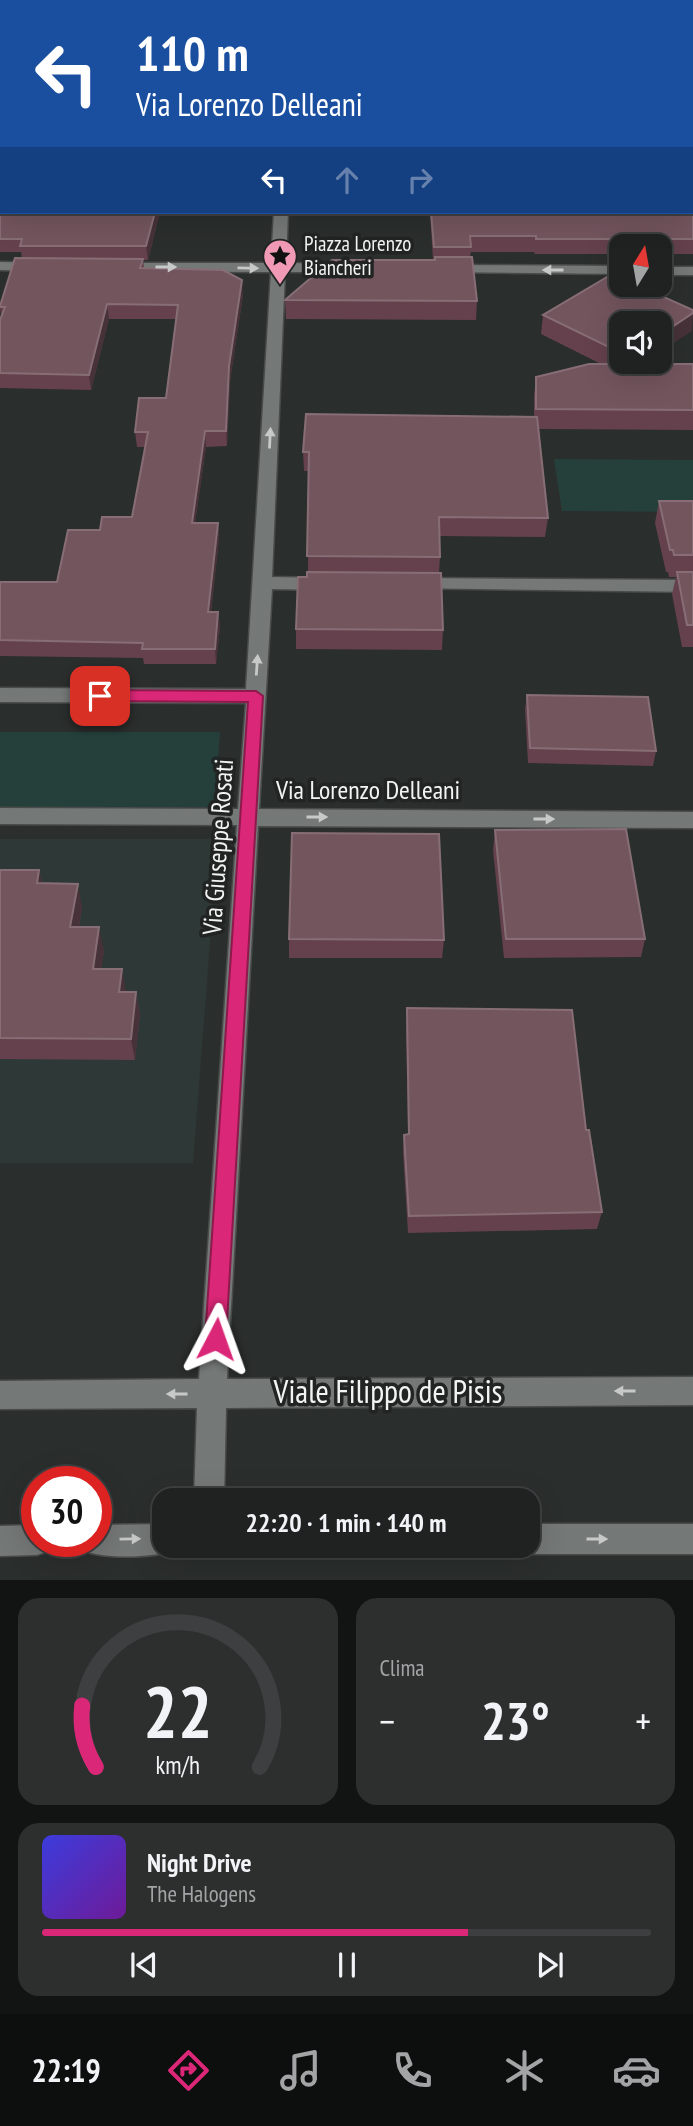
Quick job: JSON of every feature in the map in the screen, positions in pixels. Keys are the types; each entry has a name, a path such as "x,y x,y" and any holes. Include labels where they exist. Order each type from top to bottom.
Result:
{"street":[{"path":"279,268 281,214"},
{"path":"0,267 54,267"},
{"path":"95,267 352,268"},
{"name":"Via Giuseppe Rosati","path":"209,1488 212,1394 256,696 279,268"},
{"path":"428,269 609,270"},
{"path":"672,271 693,271"},
{"path":"262,583 346,584"},
{"path":"401,584 693,586"},
{"path":"0,695 256,696"},
{"name":"Via Lorenzo Delleani","path":"0,816 693,820"},
{"name":"Viale Filippo de Pisis","path":"0,1395 693,1391"},
{"path":"112,1540 152,1539"},
{"path":"540,1539 693,1539"},
{"path":"0,1541 21,1540"}],"shaded area":[{"path":"0,839 218,839 193,1163 0,1163"}],"green space":[{"path":"554,459 693,460 693,512 562,511"},
{"path":"0,732 220,732 214,807 0,808"}],"building":[{"path":"0,214 154,214 146,246 20,246 22,239 0,239"},
{"path":"431,214 693,214 693,239 672,239 672,234 609,234 609,239 470,236 471,247 434,247"},
{"path":"435,257 472,257 477,301 285,300 332,260 435,260"},
{"path":"15,258 143,259 140,268 223,270 242,280 229,366 226,431 205,431 192,523 218,523 208,612 218,612 215,649 142,649 143,643 0,640 0,582 57,582 68,530 100,530 102,517 132,517 148,432 135,432 139,398 166,398 178,305 107,304 89,375 0,373 0,320 5,307 0,306"},
{"path":"609,276 609,298 666,298 693,310 693,313 672,327 672,311 609,311 609,347 543,315"},
{"path":"589,364 609,364 609,374 672,374 672,364 693,364 693,410 536,409 536,377"},
{"path":"306,414 537,417 548,518 439,517 440,557 307,556 309,452 303,452"},
{"path":"659,501 693,501 693,555 674,555 673,550 670,550"},
{"path":"307,572 441,573 443,630 296,629 298,577 307,577"},
{"path":"677,572 693,572 693,625 687,625"},
{"path":"527,695 648,697 656,751 530,748"},
{"path":"626,829 645,939 506,939 495,830"},
{"path":"292,833 439,834 444,940 289,939"},
{"path":"0,870 39,870 37,883 78,884 70,927 99,927 93,969 122,969 119,992 136,992 131,1039 0,1038"},
{"path":"407,1008 572,1010 586,1130 589,1130 602,1212 409,1216 404,1135 409,1134"}],"place":[{"name":"Piazza Lorenzo Biancheri","path":"280,286"}],"route":[{"path":"100,696 256,696 216,1339"}]}
